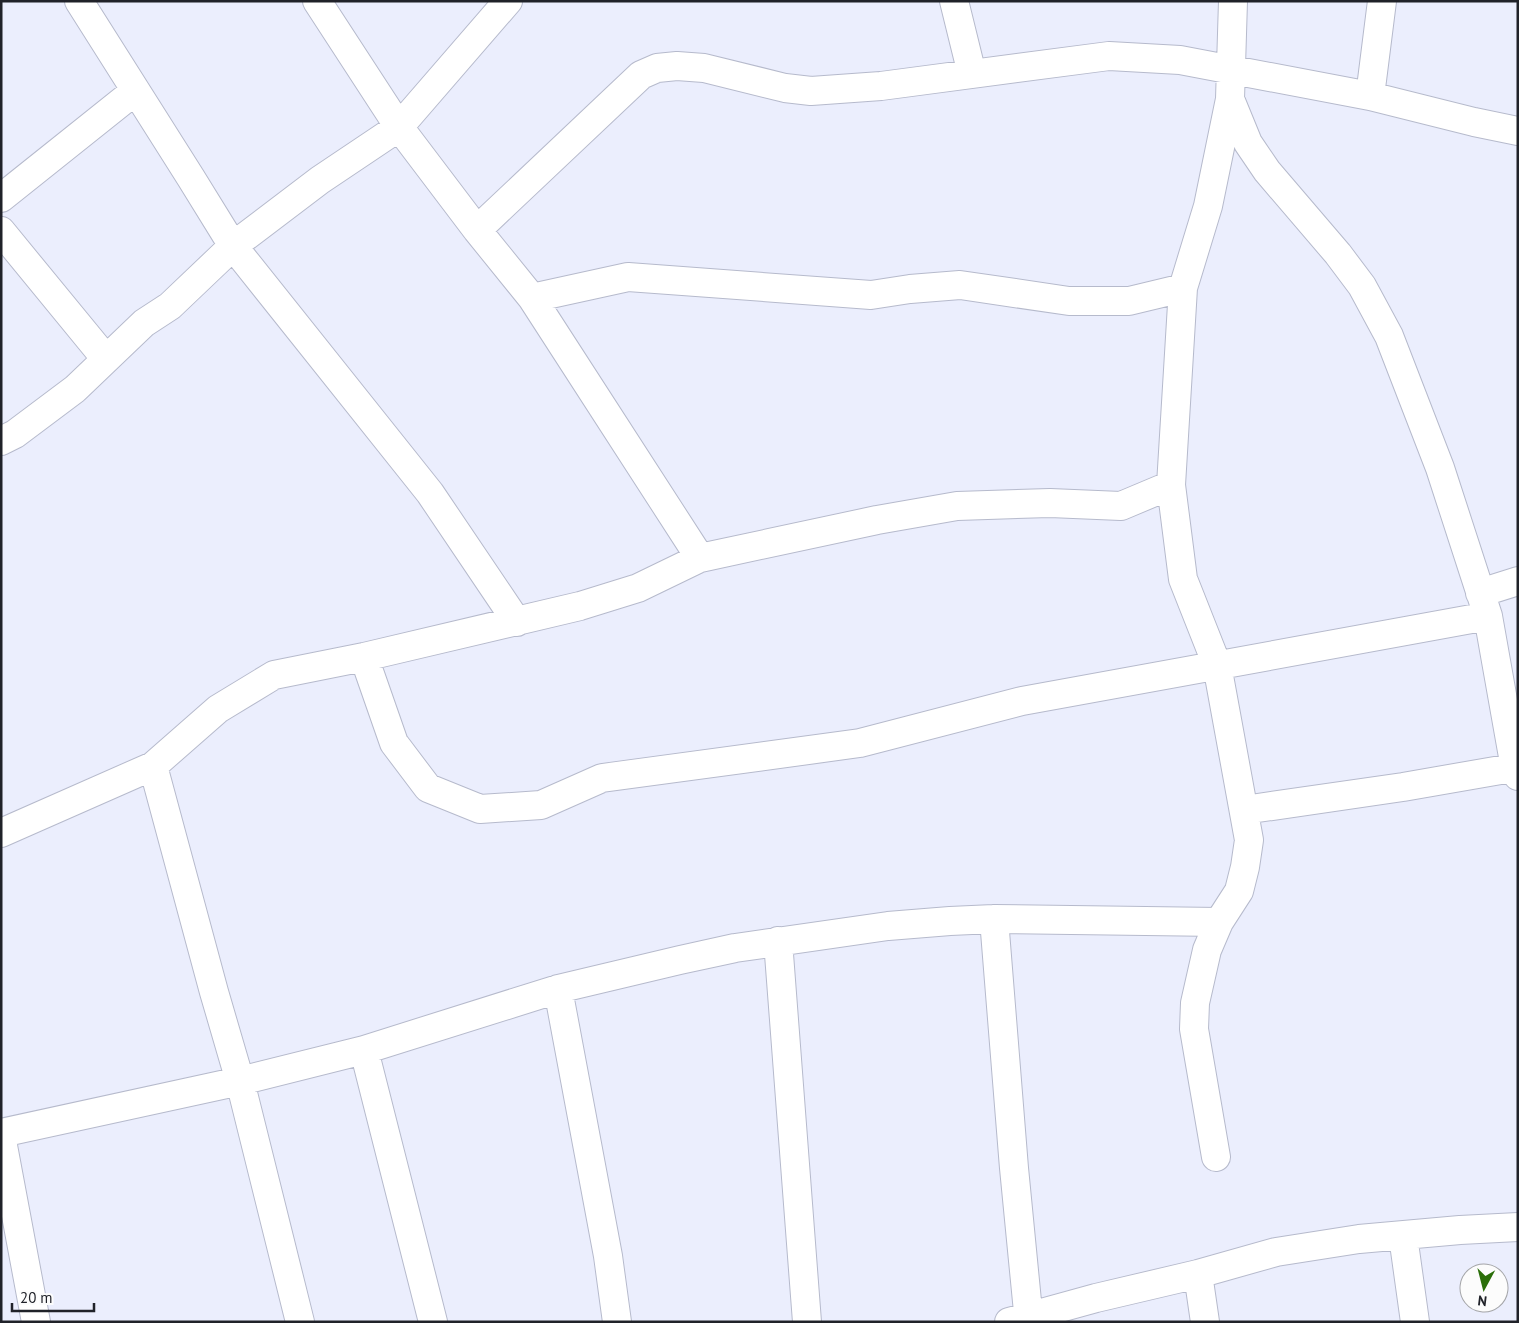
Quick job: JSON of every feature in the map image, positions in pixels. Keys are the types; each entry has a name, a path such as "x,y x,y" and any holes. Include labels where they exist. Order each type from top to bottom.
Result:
{"street":[{"path":"79,1 233,246 430,493 517,622"},
{"path":"317,1 399,127 476,230 532,298 700,558"},
{"path":"1,441 14,434 75,389 144,323 170,306 233,246 279,213 320,180 399,127 508,1"},
{"path":"954,1 972,74"},
{"path":"1216,1157 1194,1030 1194,1003 1207,950 1220,922 1239,891 1249,840 1217,665 1183,579 1171,485 1183,288 1208,206 1230,99 1233,1"},
{"path":"1370,96 1382,1"},
{"path":"476,230 641,75 657,68 677,66 704,68 785,88 811,92 881,86 1108,56 1180,60 1370,96 1518,131"},
{"path":"1,198 135,90"},
{"path":"1230,99 1248,143 1266,171 1338,254 1362,286 1389,336 1440,468 1484,604 1517,770 1244,810"},
{"path":"1,231 106,360"},
{"path":"532,298 628,277 871,295 910,289 960,285 1069,301 1128,301 1183,288"},
{"path":"1,833 153,766 218,710 274,675 364,657 580,606 638,588 700,558 877,520 957,506 1050,503 1121,506 1171,485"},
{"path":"364,657 394,743 428,788 480,809 541,805 602,778 860,744 1022,701 1217,665 1484,604 1518,581"},
{"path":"153,766 240,1081 300,1322"},
{"path":"36,1322 1,1134 240,1081 364,1050 558,989 680,960 778,941 888,926 994,919 1220,922"},
{"path":"994,919 1014,1168 1022,1320 1096,1298 1198,1274 1276,1252 1359,1239 1518,1227"},
{"path":"778,941 807,1322"},
{"path":"558,989 608,1256 617,1322"},
{"path":"364,1050 433,1322"},
{"path":"1403,1236 1415,1322"},
{"path":"1198,1274 1205,1322"}]}
